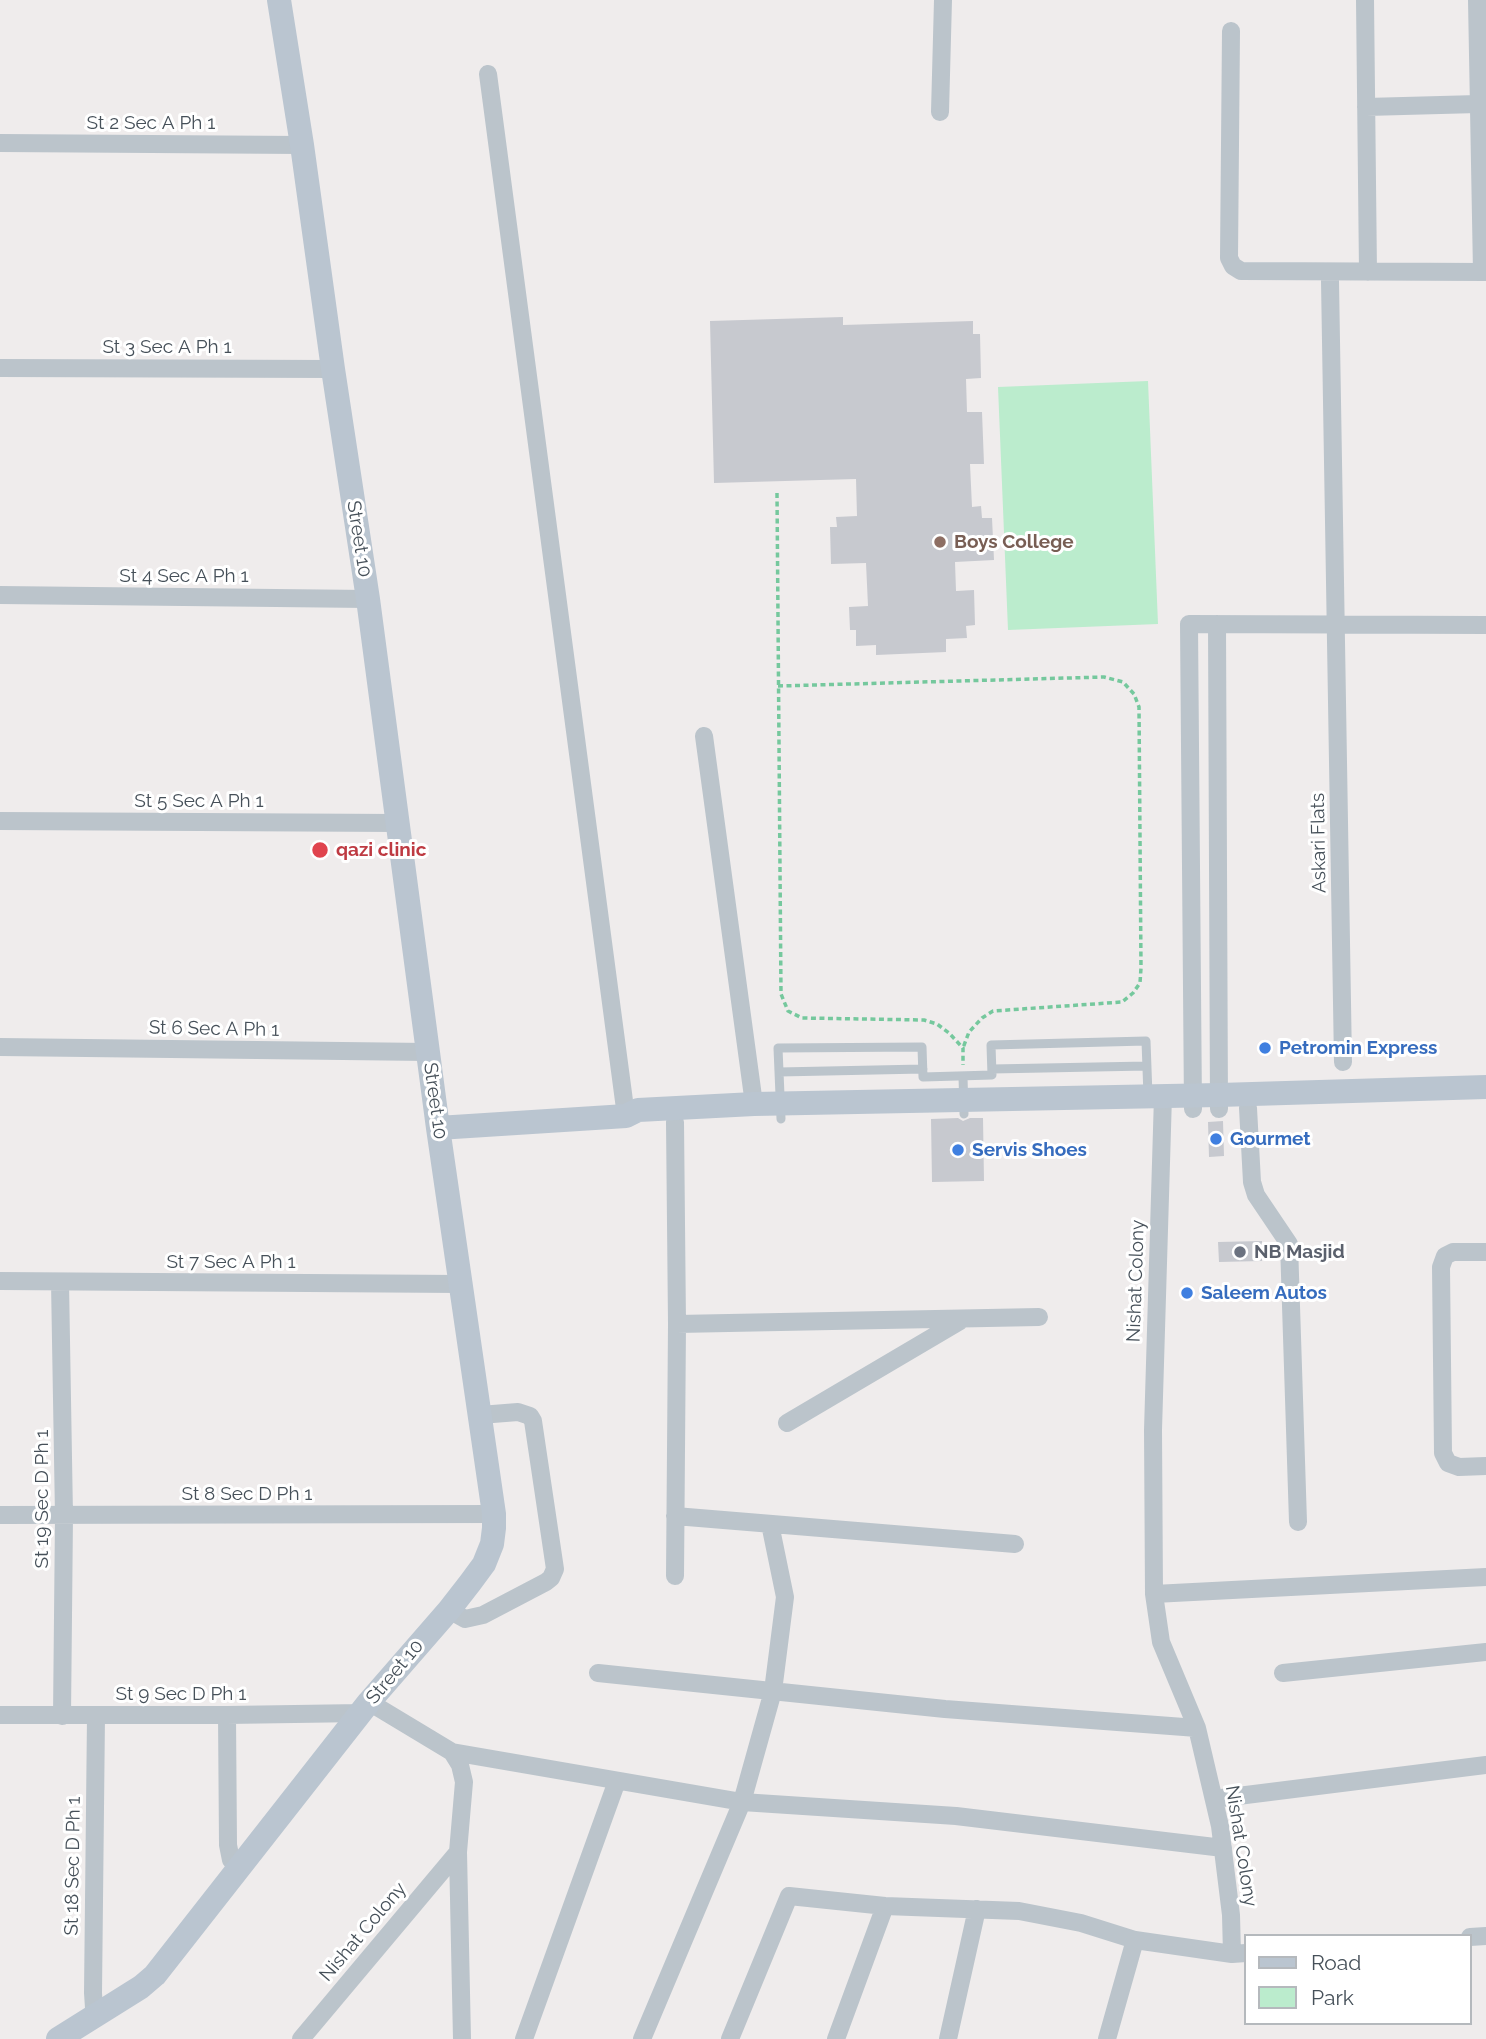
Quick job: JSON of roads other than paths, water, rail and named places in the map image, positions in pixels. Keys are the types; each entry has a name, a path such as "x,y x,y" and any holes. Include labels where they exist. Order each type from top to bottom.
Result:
{"street":[{"name":"Street 10","path":"58,2039 141,1987 155,1975 365,1707 449,1610 484,1564 492,1544 494,1514 428,1052 368,598 279,0"},
{"path":"940,112 943,0"},
{"path":"1366,0 1368,272"},
{"path":"1231,31 1230,258 1233,267 1241,271 1484,272 1477,0"},
{"path":"488,74 626,1116"},
{"path":"1366,107 1478,104"},
{"name":"St 2 Sec A Ph 1","path":"0,143 302,145"},
{"name":"Askari Flats","path":"1330,281 1343,1062"},
{"name":"St 3 Sec A Ph 1","path":"0,368 333,369"},
{"name":"St 4 Sec A Ph 1","path":"0,596 368,598"},
{"path":"1193,1102 1189,624 1486,625"},
{"path":"1217,624 1219,1102"},
{"path":"704,736 754,1104"},
{"name":"St 5 Sec A Ph 1","path":"0,821 398,823"},
{"path":"1191,854 1217,853"},
{"name":"St 6 Sec A Ph 1","path":"0,1047 428,1052"},
{"path":"626,1116 638,1122 675,1122 963,1096 1219,1102 1486,1087"},
{"name":"Nishat Colony","path":"730,2039 789,1896 885,1906 1019,1911 1081,1923 1135,1940 1239,1954 1214,1799 1197,1728 1161,1642 1154,1594 1153,1430 1158,1100"},
{"path":"1219,1102 1248,1108 1486,1104"},
{"path":"439,1128 626,1116 638,1110 754,1104 781,1111"},
{"path":"1248,1108 1252,1182 1256,1195 1289,1244 1298,1522"},
{"path":"675,1122 675,1576"},
{"path":"1486,1252 1453,1252 1445,1256 1441,1267 1443,1453 1448,1462 1458,1466 1486,1466"},
{"name":"St 7 Sec A Ph 1","path":"0,1281 461,1284"},
{"name":"St 19 Sec D Ph 1","path":"60,1282 64,1516 62,1716"},
{"path":"677,1324 1039,1317"},
{"path":"787,1423 963,1319"},
{"path":"449,1610 465,1619 483,1615 547,1582 555,1569 533,1421 530,1416 518,1412 480,1415"},
{"name":"St 8 Sec D Ph 1","path":"0,1515 494,1514"},
{"path":"675,1516 1015,1544"},
{"path":"642,2039 742,1802 773,1691 785,1597 770,1524"},
{"path":"1154,1594 1486,1577"},
{"path":"1283,1674 1486,1652"},
{"path":"598,1673 945,1709 1197,1728"},
{"path":"365,1707 452,1752 742,1802 956,1816 1223,1848"},
{"name":"St 9 Sec D Ph 1","path":"0,1715 228,1716 365,1707"},
{"name":"St 18 Sec D Ph 1","path":"96,1716 93,1993 97,2015"},
{"path":"228,1716 228,1845 231,1860 239,1868"},
{"path":"452,1752 460,1765 464,1782 458,1852 462,2039"},
{"path":"1214,1799 1486,1765"},
{"path":"524,2039 617,1781"},
{"name":"Nishat Colony","path":"300,2039 458,1852"},
{"path":"839,2038 885,1906"},
{"path":"948,2039 977,1909"},
{"path":"1107,2039 1135,1940"}],"lane":[{"path":"781,1111 778,1048 922,1047 923,1077 963,1096 992,1075 991,1045 1146,1041 1147,1066 1158,1100"},
{"path":"992,1069 1147,1066"},
{"path":"779,1072 923,1069"}],"place":[{"name":"Boys College","path":"940,542"},
{"name":"qazi clinic","path":"320,850"},
{"name":"Petromin Express","path":"1265,1048"},
{"name":"Gourmet","path":"1216,1139"},
{"name":"Servis Shoes","path":"958,1150"},
{"name":"NB Masjid","path":"1240,1252"},
{"name":"Saleem Autos","path":"1187,1293"}]}
